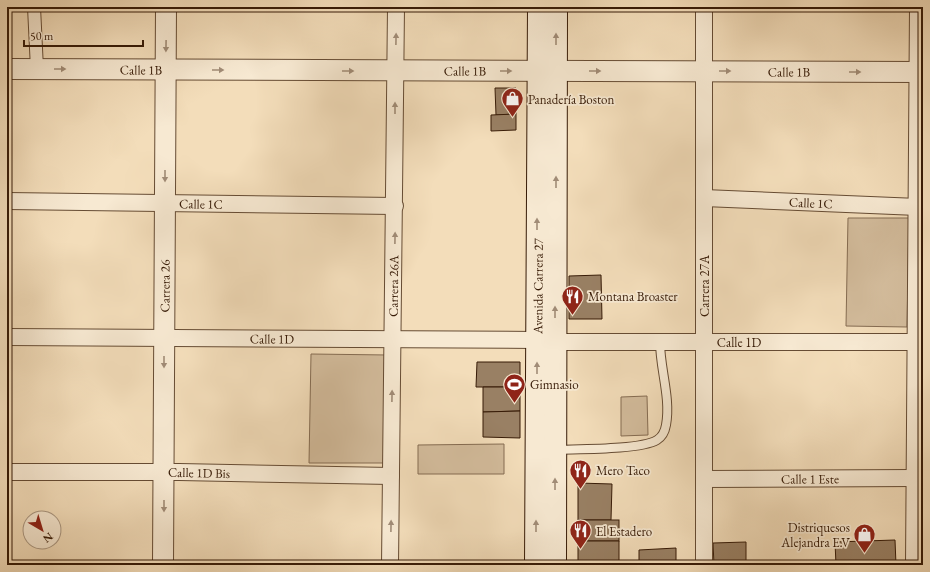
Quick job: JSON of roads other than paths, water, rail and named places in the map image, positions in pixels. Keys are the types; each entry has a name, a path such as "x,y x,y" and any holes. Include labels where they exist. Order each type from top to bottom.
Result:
{"main road":[{"name":"Avenida Carrera 27","path":"536,565 546,341 547,71 539,7"},
{"name":"Avenida Carrera 27","path":"547,71 556,7"},
{"name":"Avenida Carrera 27","path":"546,341 555,450 555,565"}],"street":[{"path":"34,7 37,69"},
{"name":"Carrera 26","path":"163,565 166,7"},
{"name":"Carrera 26A","path":"390,565 396,7"},
{"name":"Carrera 27A","path":"704,7 704,565"},
{"path":"914,565 915,478 920,342 918,207 921,72 918,7"},
{"name":"Calle 1B","path":"7,69 921,72"},
{"name":"Calle 1C","path":"704,198 918,207"},
{"name":"Calle 1C","path":"7,201 395,206"},
{"name":"Calle 1D","path":"7,337 393,338 660,342 920,342"},
{"name":"Calle 1D Bis","path":"7,472 391,476"},
{"name":"Calle 1 Este","path":"704,479 915,478"}],"lane":[{"path":"555,450 641,445 657,440 663,434 666,424 666,396 660,356 660,342"}],"place":[{"name":"Panadería Boston","path":"513,118"},
{"name":"Montana Broaster","path":"573,316"},
{"name":"Gimnasio","path":"515,404"},
{"name":"Mero Taco","path":"581,490"},
{"name":"El Estadero","path":"581,550"},
{"name":"Distriquesos Alejandra E.V","path":"865,554"}]}
